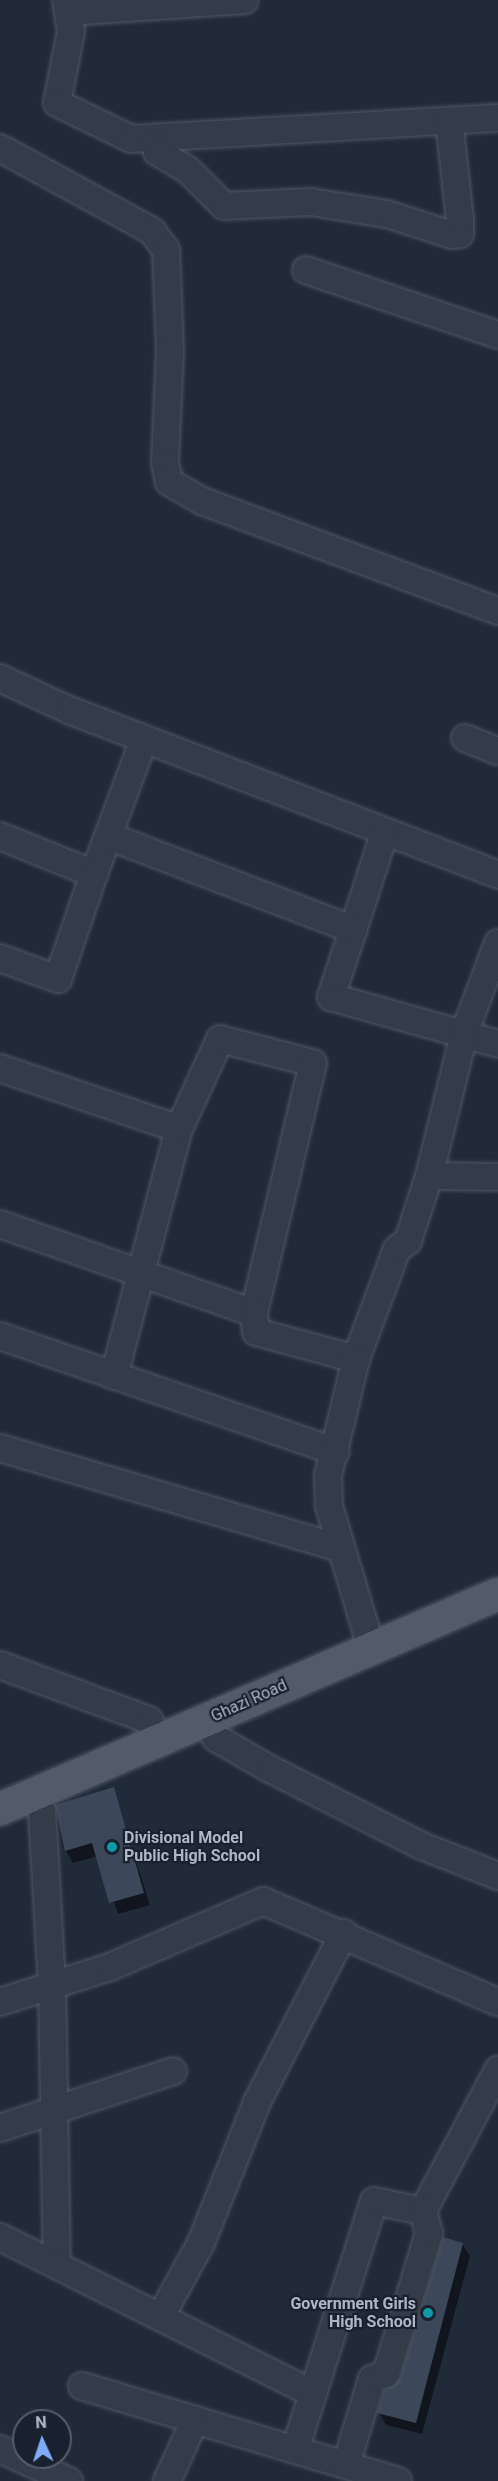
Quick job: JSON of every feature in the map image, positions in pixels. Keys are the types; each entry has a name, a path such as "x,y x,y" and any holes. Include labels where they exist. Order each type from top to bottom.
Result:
{"main road":[{"name":"Ghazi Road","path":"0,1809 498,1594"}],"street":[{"path":"245,0 68,6 71,31 56,96 59,108 131,140 155,141 498,118"},
{"path":"155,141 157,152 187,169 224,206 311,202 387,213 452,235 460,234 460,227 449,121"},
{"path":"0,148 152,231 166,250 171,351 165,462 170,482 202,501 498,611"},
{"path":"306,270 498,335"},
{"path":"0,678 144,739 498,875"},
{"path":"465,738 498,751"},
{"path":"0,958 58,979 144,739"},
{"path":"385,832 331,997 498,1044"},
{"path":"0,836 94,874"},
{"path":"108,836 354,930"},
{"path":"371,1647 329,1506 328,1476 336,1452 356,1359 397,1249 408,1241 429,1176 464,1034 498,943"},
{"path":"114,1376 179,1129 220,1039 313,1063 254,1313 256,1332 356,1359"},
{"path":"0,1068 179,1129"},
{"path":"429,1176 498,1177"},
{"path":"0,1224 254,1313"},
{"path":"0,1336 336,1452"},
{"path":"0,1448 340,1548"},
{"path":"0,1665 149,1720 158,1741"},
{"path":"206,1720 216,1738 270,1769 422,1846 498,1876"},
{"path":"33,1796 42,1811 52,1986 57,2264"},
{"path":"0,2002 110,1967 263,1901 498,2002"},
{"path":"162,2314 201,2243 261,2092 344,1934"},
{"path":"346,2465 372,2379 386,2374 429,2233 423,2211 498,2070"},
{"path":"0,2128 173,2071"},
{"path":"295,2450 374,2201 423,2211"},
{"path":"0,2236 162,2314 313,2394"},
{"path":"82,2386 398,2481"},
{"path":"167,2481 195,2420"},
{"path":"0,2449 69,2481"}],"building":[{"name":"Divisional Model Public High School","path":"114,1787 144,1893 109,1903 92,1843 65,1851 55,1805"},
{"name":"Government Girls High School","path":"443,2237 463,2243 416,2423 377,2413 384,2391 400,2378"}],"place":[{"name":"Divisional Model Public High School","path":"112,1847"},
{"name":"Government Girls High School","path":"428,2313"}]}
